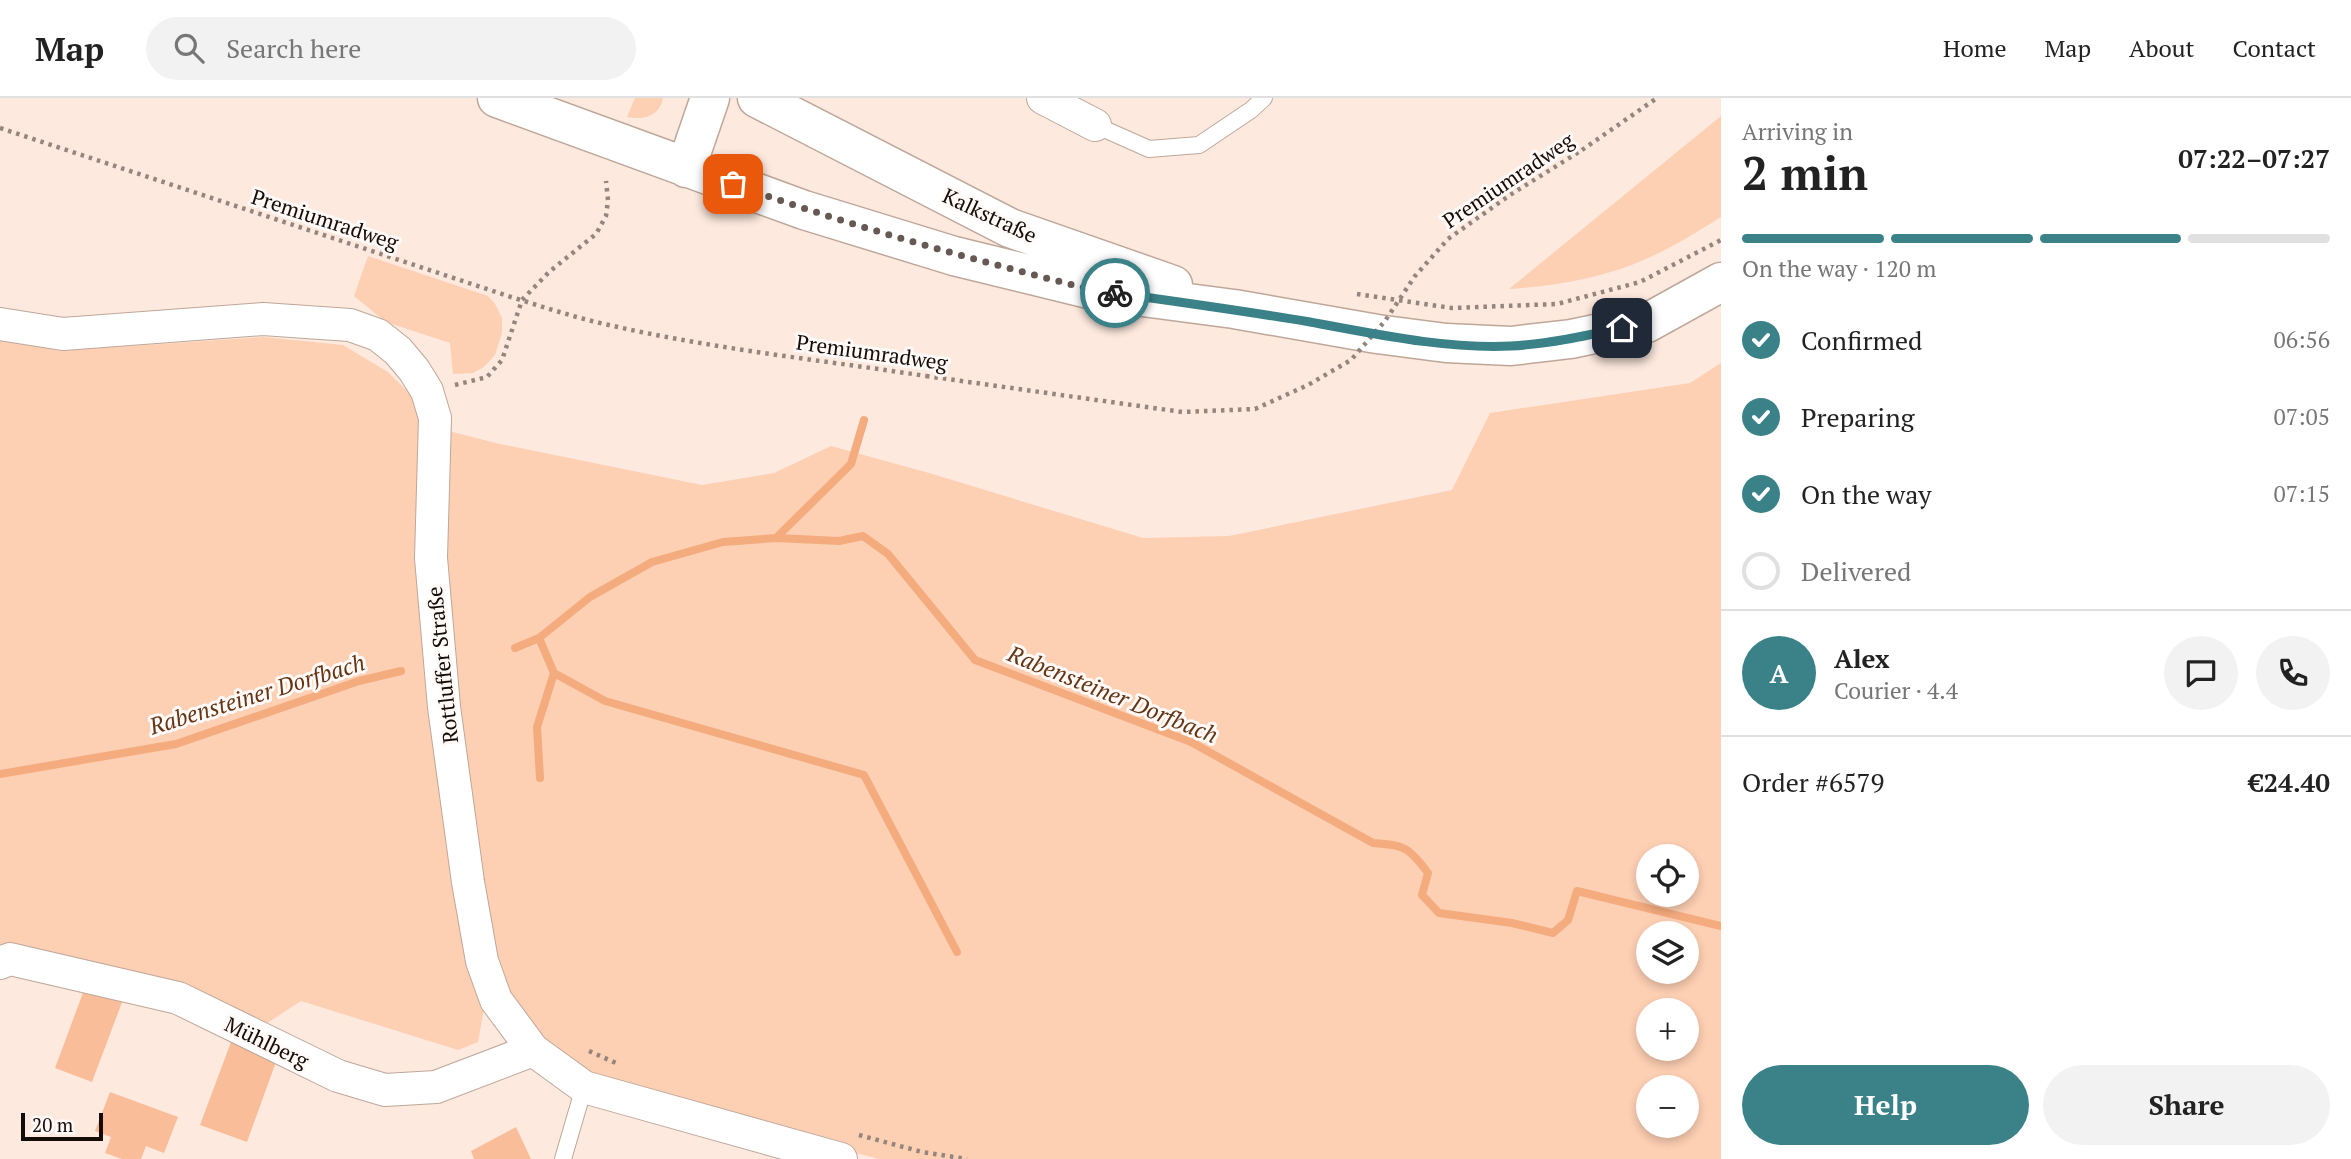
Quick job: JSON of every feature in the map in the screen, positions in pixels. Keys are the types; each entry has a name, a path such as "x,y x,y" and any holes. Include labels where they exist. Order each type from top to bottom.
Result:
{"main road":[{"name":"Kalkstraße","path":"497,98 804,210 954,256 1097,291 1234,309 1377,334 1446,343 1511,346 1572,338 1647,323 1721,282"},
{"path":"686,168 710,98"},
{"name":"Kalkstraße","path":"757,98 1010,228 1234,309"}],"street":[{"path":"1043,98 1095,125"},
{"name":"Rottluffer Straße","path":"0,324 63,334 263,320 350,325 377,335 398,351 427,391 435,418 431,558 444,707 468,882 482,961 496,1000 533,1050 584,1087 850,1147"},
{"name":"Mühlberg","path":"0,963 10,960 178,998 338,1076 385,1090 436,1087 533,1050"}],"lane":[{"path":"1240,98 1251,110"},
{"path":"1095,125 1149,149 1199,145 1251,110 1264,98"},
{"path":"563,1159 584,1087"}],"path":[{"name":"Premiumradweg","path":"0,128 576,317 731,347 1182,412 1255,409 1308,385 1351,360 1385,320 1415,276 1448,239 1657,98"},
{"path":"427,391 487,377 502,360 522,300 549,272 596,234 606,216 606,181"},
{"path":"1357,294 1452,307 1557,304 1640,282 1721,240"},
{"path":"583,1049 626,1068"},
{"path":"850,1147 922,1152 967,1159"}],"shaded area":[{"path":"635,98 663,98 658,109 650,116 627,117"},
{"path":"1721,116 1721,217 1665,250 1613,271 1562,283 1509,289"},
{"path":"368,256 488,296 502,318 502,333 495,355 484,367 473,373 453,374 450,343 386,322 354,296"},
{"path":"0,336 59,351 263,337 343,345 388,372 411,395 420,417 484,1009 478,1042 458,1050 301,1001 255,1031 0,957"},
{"path":"1721,363 1721,1159 879,1159 644,1096 575,1066 534,1033 504,995 492,961 457,704 445,558 445,430 500,444 702,485 774,473 831,446 1143,538 1229,536 1452,490 1490,413 1690,383"}],"building":[{"path":"87,982 124,997 92,1082 55,1068"},
{"path":"231,1042 277,1059 247,1142 200,1125"},
{"path":"110,1092 178,1117 164,1153 146,1146 141,1159 122,1159 105,1153 111,1137 95,1131"},
{"path":"516,1127 531,1159 474,1159 471,1151"}],"waterway":[{"path":"776,538 851,464 864,420"},
{"name":"Rabensteiner Dorfbach","path":"515,648 539,638 590,597 652,562 723,542 776,538 839,541 863,536 888,554 975,660 1191,742 1373,843 1405,849 1428,873 1422,895 1439,913 1512,923 1553,933 1568,920 1577,891 1721,926"},
{"path":"539,638 554,673 605,701 864,775 957,952"},
{"name":"Rabensteiner Dorfbach","path":"0,774 176,744 359,681 401,671"},
{"path":"540,778 537,727 554,673"}],"way so far":[{"path":"733,184 804,210 954,256 1115,293"}],"route":[{"path":"1115,293 1446,343 1511,346 1622,328"}]}
